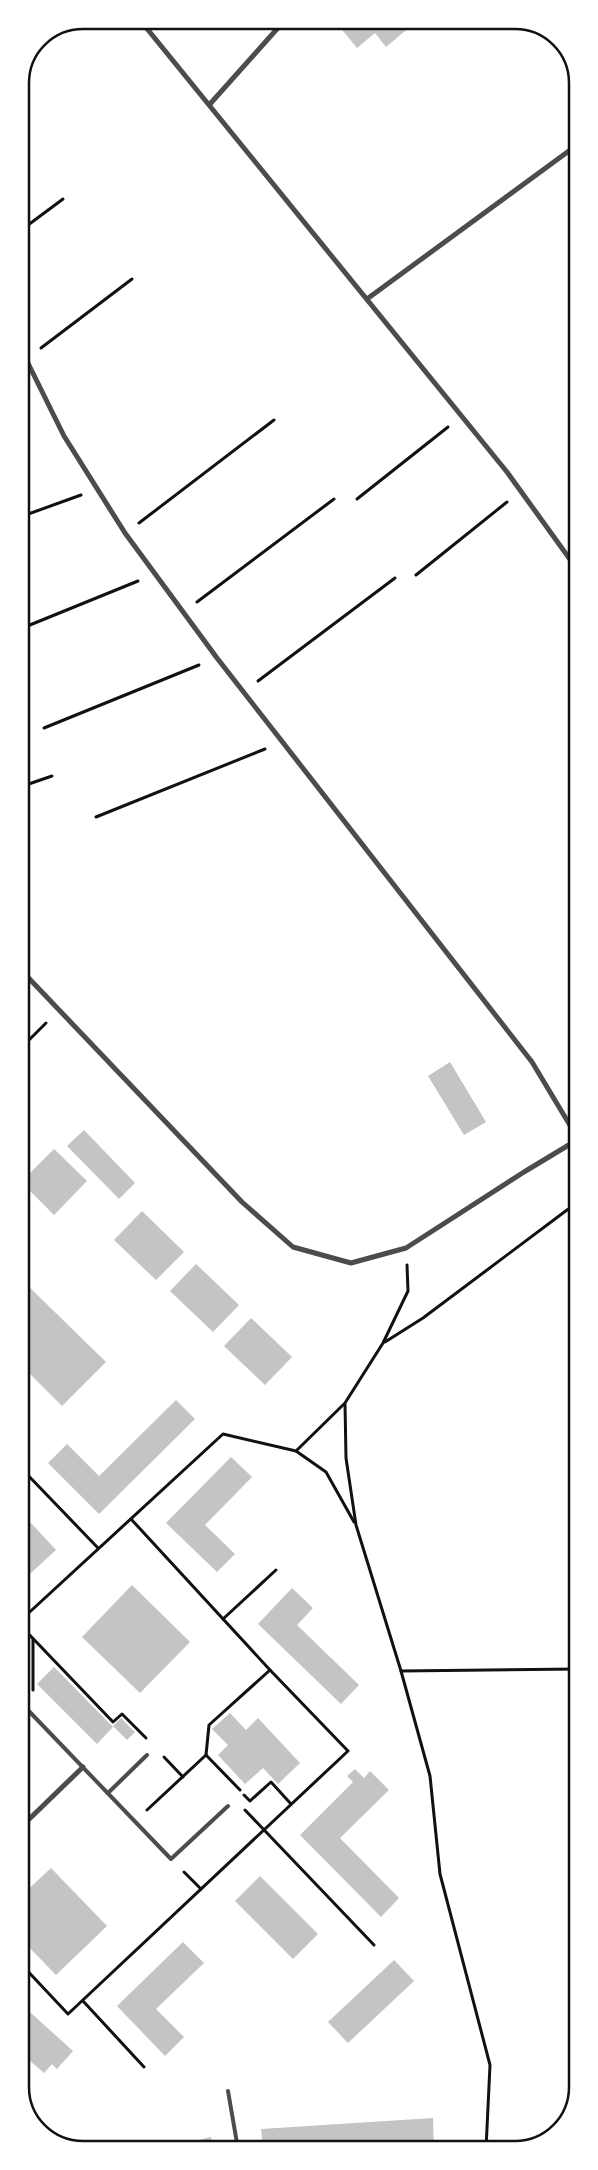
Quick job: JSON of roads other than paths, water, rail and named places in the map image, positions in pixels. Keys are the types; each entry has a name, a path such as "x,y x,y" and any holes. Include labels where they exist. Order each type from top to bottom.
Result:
{"street":[{"path":"148,29 462,416 569,558"},
{"path":"210,104 277,29"},
{"path":"367,298 569,151"},
{"path":"29,365 64,436 124,533 182,613 532,1062 569,1125"},
{"path":"29,979 242,1202 293,1247 351,1263 406,1248 569,1144"},
{"path":"29,1819 83,1767"}],"lane":[{"path":"29,1711 171,1859 228,1806"},
{"path":"108,1793 147,1756"},
{"path":"228,2091 236,2141"}]}
